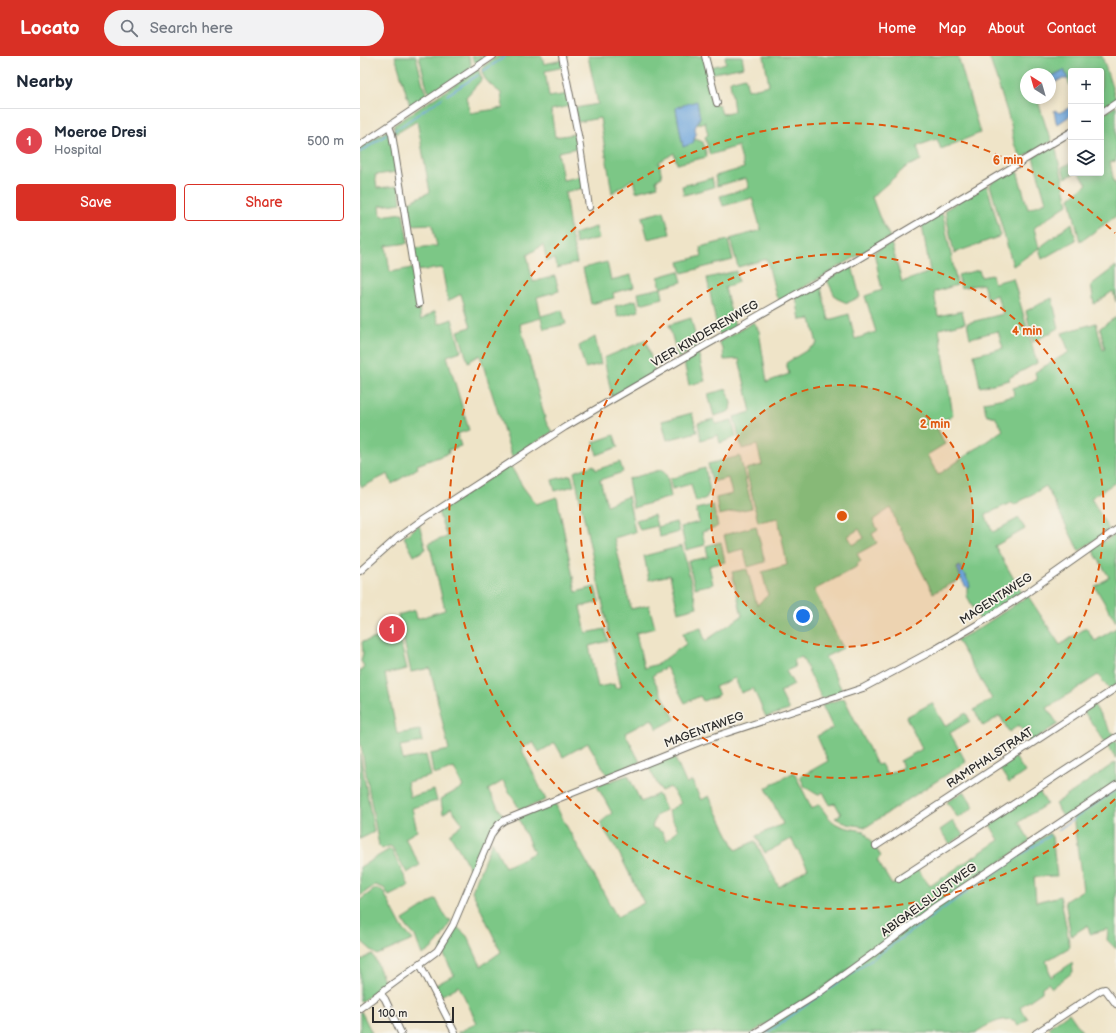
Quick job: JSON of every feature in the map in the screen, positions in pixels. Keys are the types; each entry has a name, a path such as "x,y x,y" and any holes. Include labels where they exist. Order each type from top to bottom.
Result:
{"street":[{"path":"360,145 493,56"},
{"path":"562,56 579,140 589,207"},
{"path":"705,56 717,103"},
{"path":"1104,111 1116,103"},
{"path":"389,126 392,134 419,304"},
{"name":"VIER KINDERENWEG","path":"360,571 398,538 425,518 565,428 701,348 853,262 1068,134"},
{"name":"MAGENTAWEG","path":"360,1008 437,951 447,936 469,889 492,833 499,824 505,820 702,741 862,688 934,650 985,620 1028,592 1116,530"},
{"name":"RAMPHALSTRAAT","path":"876,846 1116,688"},
{"path":"899,879 1116,737"},
{"name":"ABIGAELSLUSTWEG","path":"756,1033 816,995 871,956 936,906 1116,785"},
{"path":"420,964 455,1033"},
{"path":"1036,1033 1101,990 1104,989 1107,991 1116,1004"},
{"path":"380,993 385,999 401,1033"}],"green space":[{"path":"395,56 416,56 424,89 429,97 411,109"},
{"path":"419,56 468,56 471,62 470,69 431,94 427,88"},
{"path":"471,56 490,56 479,63 475,62"},
{"path":"498,56 542,56 544,64 563,60 564,67 545,71 549,97 568,94 570,106 551,110 555,137 575,134 578,148 558,152 563,180 582,176 584,188 565,192 570,230 577,263 557,268 555,259 547,261 543,245 527,255 533,282 555,276 559,291 537,297 541,316 562,310 566,324 544,329 541,318 520,324 546,422 552,432 512,457 480,355 468,362 458,331 471,327 461,294 448,301 442,268 415,271 412,248 437,246 432,224 408,225 405,204 430,192 417,121 397,133 394,133 394,125 478,69 482,79 466,97 470,113 503,108 501,93 488,82 482,71 482,67"},
{"path":"588,56 704,56 710,83 710,97 715,104 719,105 722,114 734,111 730,81 745,77 748,90 769,85 764,56 958,56 980,133 941,149 937,139 917,146 921,160 906,167 872,197 879,216 890,237 780,301 776,296 767,259 738,267 730,239 761,230 752,198 723,206 720,196 749,188 746,178 717,186 715,176 744,168 738,146 710,155 705,137 708,135 705,122 697,124 700,117 676,109 683,146 693,143 694,139 703,142 707,157 677,164 674,153 659,162 662,177 656,180 658,186 636,192 633,179 612,193 600,118 578,122 575,108 598,104"},
{"path":"725,56 742,56 744,67 709,74 708,68 726,63"},
{"path":"989,56 1102,56 1116,100 1104,108 1104,68 1068,68 1068,80 1064,70 1056,74 1056,68 1020,68 1020,104 1039,104 1052,141 1022,158 1014,144 1011,124"},
{"path":"1116,106 1116,161 1110,162 1114,182 1116,182 1116,216 1080,242 1070,198 1087,184 1081,176 1104,176 1104,114"},
{"path":"388,130 390,131 397,172 375,175 377,188 399,186 401,203 380,206 381,216 403,213 408,243 386,246 390,272 412,268 421,320 435,311 439,324 452,319 461,351 447,356 469,430 457,434 461,446 448,450 449,453 417,465 418,468 392,484 388,474 362,487 360,483 360,148"},
{"path":"1054,146 1056,149 1068,204 1034,228 1039,248 1013,266 990,185 1016,167 1028,209 1046,202 1033,157"},
{"path":"1068,164 1069,176 1065,178 1062,167"},
{"path":"712,178 714,187 684,195 682,186"},
{"path":"984,186 987,186 1001,236 954,253 945,210"},
{"path":"664,211 670,234 648,239 642,217"},
{"path":"940,213 943,215 957,285 934,292 938,316 962,311 965,323 939,329 953,415 936,426 945,444 927,455 938,475 1003,430 995,417 986,414 984,402 1014,396 1013,388 1037,380 1035,372 1069,352 1062,333 1096,323 1103,350 1105,349 1100,328 1116,317 1116,482 1091,498 1109,530 1079,551 1046,486 1014,505 1012,502 985,515 993,532 1019,518 1025,529 995,546 1022,593 980,620 967,596 967,588 970,587 957,568 963,578 933,593 896,522 891,508 873,520 878,530 872,534 877,543 857,554 861,561 857,564 858,566 814,590 843,648 825,657 843,692 822,699 802,657 793,660 795,667 786,671 794,685 780,692 789,710 766,717 753,688 741,693 735,678 715,687 719,695 703,701 700,696 685,703 666,667 652,676 675,719 657,729 652,719 625,733 640,762 607,775 588,743 563,757 555,743 539,752 533,742 521,748 546,800 520,810 503,781 488,790 504,817 488,835 472,872 450,834 463,824 451,808 443,814 441,799 463,787 454,768 437,774 433,773 430,754 449,750 430,668 411,672 398,615 415,610 417,619 445,610 429,543 447,537 438,512 510,465 523,487 536,504 557,497 576,592 595,587 599,602 580,607 586,633 605,629 608,641 589,646 598,687 614,684 615,688 621,687 574,472 594,465 596,470 620,462 623,472 600,480 607,505 628,496 635,532 614,538 631,609 649,605 655,628 636,633 644,668 658,664 686,644 683,633 701,627 705,641 742,616 732,572 747,569 757,605 768,595 762,572 787,565 778,518 758,522 746,469 762,465 757,445 742,449 734,417 751,412 739,359 724,360 723,349 719,342 754,322 759,331 767,382 789,374 786,363 817,344 811,319 800,320 796,297 820,284 829,320 849,314 855,339 876,332 865,296 882,290 874,252 891,243 902,282 930,272 922,224","holes":["859,529 864,538 853,545 848,536"]},
{"path":"1072,223 1076,240 1042,259 1039,248"},
{"path":"596,227 599,238 576,244 574,234"},
{"path":"728,240 733,260 682,273 679,262 702,256 700,247"},
{"path":"607,262 611,280 631,275 634,287 613,293 614,298 591,304 583,268"},
{"path":"852,266 860,297 847,303 836,298 827,280"},
{"path":"1116,266 1116,302 1113,291 1094,304 1091,285"},
{"path":"979,270 981,277 992,275 994,283 1013,278 1037,363 1009,378 1010,380 980,387 974,355 1003,348 998,331 970,338 967,323 1003,314 997,295 987,298 983,284 961,288 958,275"},
{"path":"679,271 682,282 661,288 658,277"},
{"path":"736,271 738,282 725,288 736,327 720,335 717,328 707,278"},
{"path":"661,288 663,298 640,304 638,293"},
{"path":"1052,298 1059,328 1033,342 1026,311"},
{"path":"636,300 639,311 618,317 615,306"},
{"path":"691,318 698,347 678,358 669,325"},
{"path":"595,337 601,364 585,368 579,346"},
{"path":"646,340 655,372 612,397 604,358"},
{"path":"698,352 705,381 689,385 684,362"},
{"path":"727,389 731,403 730,410 714,416 708,394"},
{"path":"692,413 697,432 667,440 662,421"},
{"path":"714,419 716,424 732,420 736,437 720,443 718,435 701,440 698,423"},
{"path":"614,435 618,447 597,455 594,442"},
{"path":"740,456 752,508 719,515 716,498 732,494 728,478 712,482 708,464"},
{"path":"705,468 710,491 706,498 696,502 691,484 672,489 670,479"},
{"path":"660,470 663,471 667,477 671,497 633,508 628,479"},
{"path":"571,475 574,486 555,491 552,480"},
{"path":"713,505 718,526 702,532 705,545 686,550 681,527 699,522 696,509"},
{"path":"654,515 657,526 640,530 636,520"},
{"path":"676,522 679,532 660,537 657,527"},
{"path":"419,525 426,549 414,556 404,537"},
{"path":"756,526 765,562 748,567 743,549 728,553 724,535"},
{"path":"1116,534 1116,622 1095,587 1109,577 1092,549"},
{"path":"721,542 725,562 709,566 713,584 695,588 688,561 708,557 706,546"},
{"path":"682,546 697,607 678,612 670,575 649,580 644,556"},
{"path":"1028,596 1060,645 1086,628 1095,641 1116,628 1116,685 1109,689 1098,675 1047,708 1058,724 1030,742 1019,725 1009,732 1000,716 983,726 974,710 992,699 957,640 978,629"},
{"path":"398,632 407,669 385,674 397,734 420,730 422,742 400,746 403,760 426,755 431,776 407,782 410,797 434,790 437,801 412,808 417,831 405,838 420,865 407,873 392,847 389,846 382,849 379,846 360,740 360,670 362,670 364,666 361,661 363,653 362,642"},
{"path":"844,698 877,765 881,764 887,775 903,767 900,761 922,749 906,717 932,703 945,726 966,713 970,721 950,733 966,762 866,827 847,824 835,818 841,814 835,803 830,805 823,792 818,795 805,787 800,777 828,761 817,736 833,728 822,705"},
{"path":"1094,705 1114,736 1105,742 1084,712"},
{"path":"1116,740 1116,759 1107,745"},
{"path":"360,754 374,832 360,839"},
{"path":"674,756 686,783 692,781 701,800 709,796 736,850 755,841 779,887 808,868 791,839 765,853 756,836 783,824 766,788 794,772 812,809 819,804 829,817 837,824 864,831 881,856 877,860 892,885 917,869 930,886 999,840 989,823 1038,790 1047,804 1019,822 1030,841 814,994 752,1033 457,1033 477,1023 459,986 439,997 434,986 454,975 441,949 456,926 467,936 481,966 501,952 472,891 492,841 505,867 534,853 518,817 555,803 617,917 644,903 619,853 600,823 612,813 597,786 628,775 641,802 658,794 666,810 656,816 652,827 662,832 666,841 678,830 668,811 681,803 670,787 661,791 648,766"},
{"path":"1015,757 1025,772 1009,783 999,768"},
{"path":"1116,762 1116,783 1064,818 1055,804"},
{"path":"1116,787 1116,949 1107,940 1108,929 1090,934 1088,925 1071,936 1065,901 1083,890 1073,816"},
{"path":"964,791 974,807 958,818 947,802"},
{"path":"953,821 963,835 950,844 940,830"},
{"path":"1049,833 1052,837 1057,876 1034,877 1036,902 1060,896 1070,947 1046,961 1051,977 1072,963 1073,972 1052,988 1048,983 1042,987 1042,992 1020,1007 1028,1019 1018,1026 1014,1020 1009,1019 993,1023 975,1033 758,1033 937,907"},
{"path":"390,849 409,886 389,896 384,888 375,885 360,896 360,867"},
{"path":"375,889 382,890 402,928 413,940 377,955 360,940 360,900"},
{"path":"436,899 447,919 451,920 439,940 431,949 422,955 415,936 403,920"},
{"path":"372,954 386,984 360,1002 360,961"},
{"path":"361,1011 372,1033 360,1033"},
{"path":"1069,1013 1083,1033 1053,1033 1049,1027"}],"water":[{"path":"1064,70 1068,79 1061,79 1056,82 1056,74"},
{"path":"697,101 700,117 695,128 696,134 693,143 683,147 676,109 677,107"},
{"path":"1068,108 1068,117 1058,124 1056,122 1054,111 1055,110 1059,113"},
{"path":"959,566 969,582 970,587 967,588 964,584 957,568"}],"waterway":[{"path":"483,71 506,56"},
{"path":"447,95 478,75"},
{"path":"395,130 442,98"},
{"path":"360,152 389,133"},
{"path":"1058,830 1116,790"},
{"path":"767,1033 968,891 1049,836"}],"place":[{"name":"Moeroe Dresi","path":"392,629"}]}
